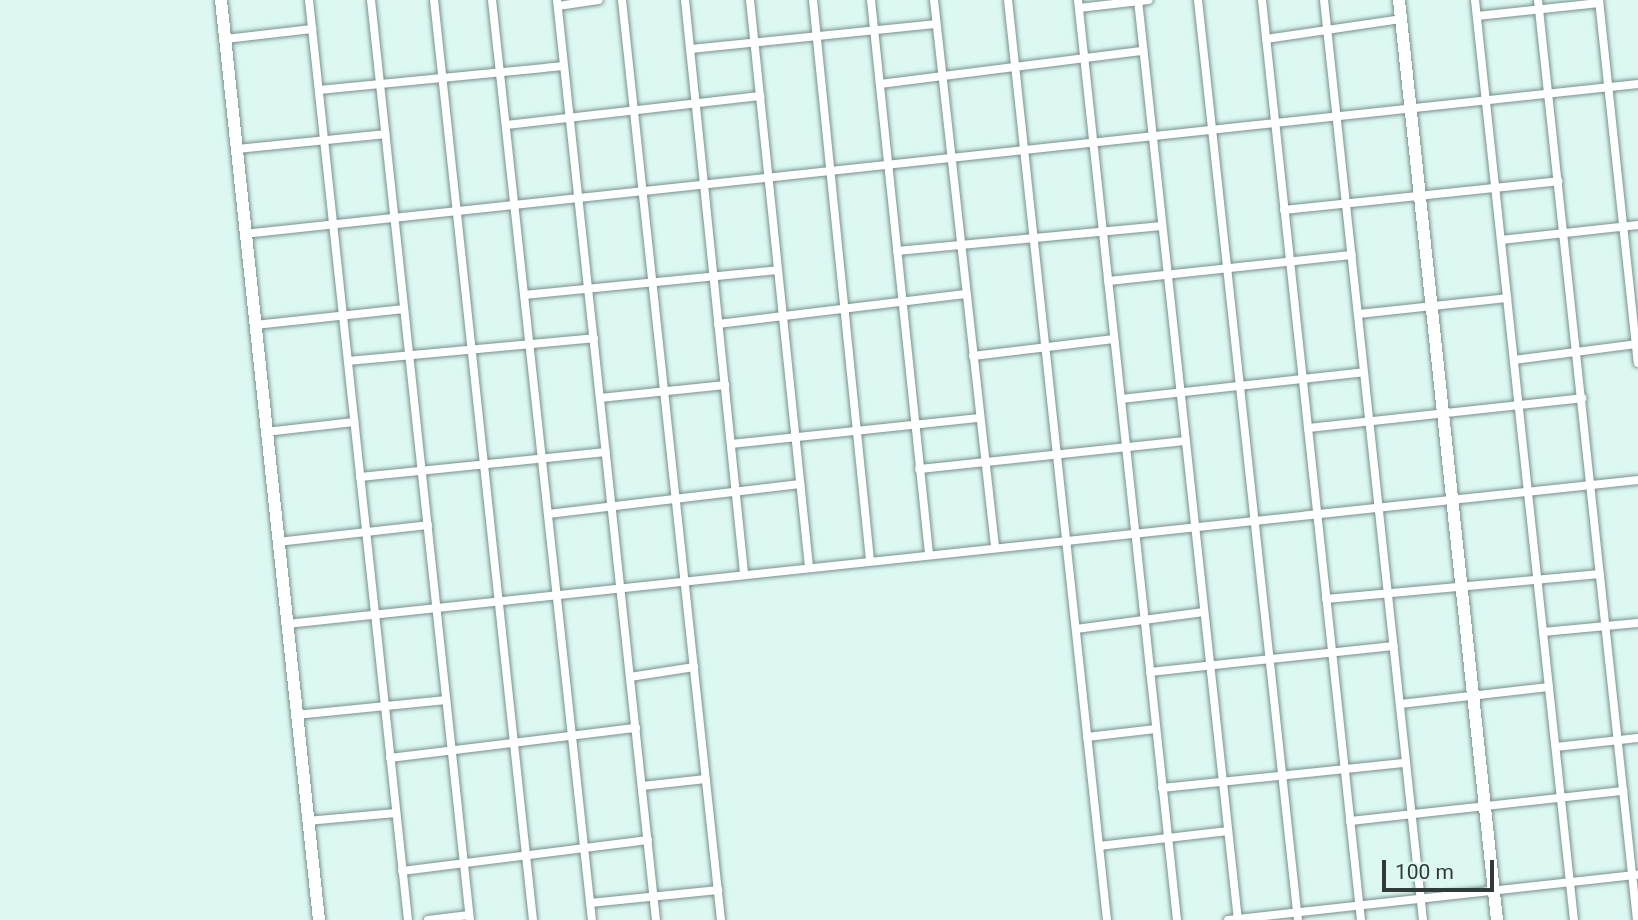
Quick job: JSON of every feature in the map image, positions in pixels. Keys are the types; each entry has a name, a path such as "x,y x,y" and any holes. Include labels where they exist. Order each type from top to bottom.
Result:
{"street":[{"path":"221,0 319,920"},
{"path":"309,0 408,920"},
{"path":"371,0 470,918 428,920"},
{"path":"433,0 533,920"},
{"path":"492,0 592,920"},
{"path":"599,0 558,3 656,920"},
{"path":"622,0 721,920"},
{"path":"685,0 744,573"},
{"path":"750,0 785,315 809,566"},
{"path":"813,0 842,311 870,560"},
{"path":"871,0 929,554"},
{"path":"934,0 995,546"},
{"path":"1008,0 1107,920"},
{"path":"1149,0 1078,4 1177,920"},
{"path":"1198,0 1298,916"},
{"path":"1262,0 1361,920"},
{"path":"1324,0 1423,920"},
{"path":"1399,0 1497,920"},
{"path":"1475,0 1574,920"},
{"path":"1138,1 1223,783 1235,920 1298,916 1360,906 1635,876"},
{"path":"1477,16 1538,5 1599,1 1638,363"},
{"path":"1538,5 1623,792 1635,876 1637,920"},
{"path":"1266,39 1401,19"},
{"path":"690,49 936,24"},
{"path":"225,39 312,29"},
{"path":"880,84 1143,51"},
{"path":"318,90 564,66"},
{"path":"244,233 333,227 1638,84"},
{"path":"506,125 760,96"},
{"path":"236,149 385,134"},
{"path":"1284,210 1558,181"},
{"path":"1501,240 1638,225"},
{"path":"897,251 1162,226"},
{"path":"1108,281 1352,255"},
{"path":"524,295 778,270"},
{"path":"718,324 903,304 965,294"},
{"path":"1358,314 1507,298"},
{"path":"255,325 404,309"},
{"path":"348,361 594,338"},
{"path":"973,356 1114,339"},
{"path":"1514,359 1637,344"},
{"path":"1121,399 1364,372"},
{"path":"600,398 724,385"},
{"path":"1308,428 1582,398"},
{"path":"731,444 980,418"},
{"path":"265,432 354,422"},
{"path":"919,469 985,464 1186,440"},
{"path":"360,477 606,452"},
{"path":"287,624 685,579 1638,480"},
{"path":"548,514 800,484"},
{"path":"277,542 428,525"},
{"path":"1326,599 1600,574"},
{"path":"1076,629 1204,612"},
{"path":"1544,632 1638,623"},
{"path":"1150,672 1394,646"},
{"path":"630,677 694,667"},
{"path":"1400,704 1549,687"},
{"path":"296,715 446,700"},
{"path":"390,758 636,729"},
{"path":"1087,737 1156,729"},
{"path":"1556,747 1638,738"},
{"path":"1162,788 1406,763"},
{"path":"642,786 706,779"},
{"path":"1350,821 1623,792"},
{"path":"307,821 396,813"},
{"path":"1099,846 1228,831"},
{"path":"402,871 648,840"},
{"path":"590,903 718,890"}]}
